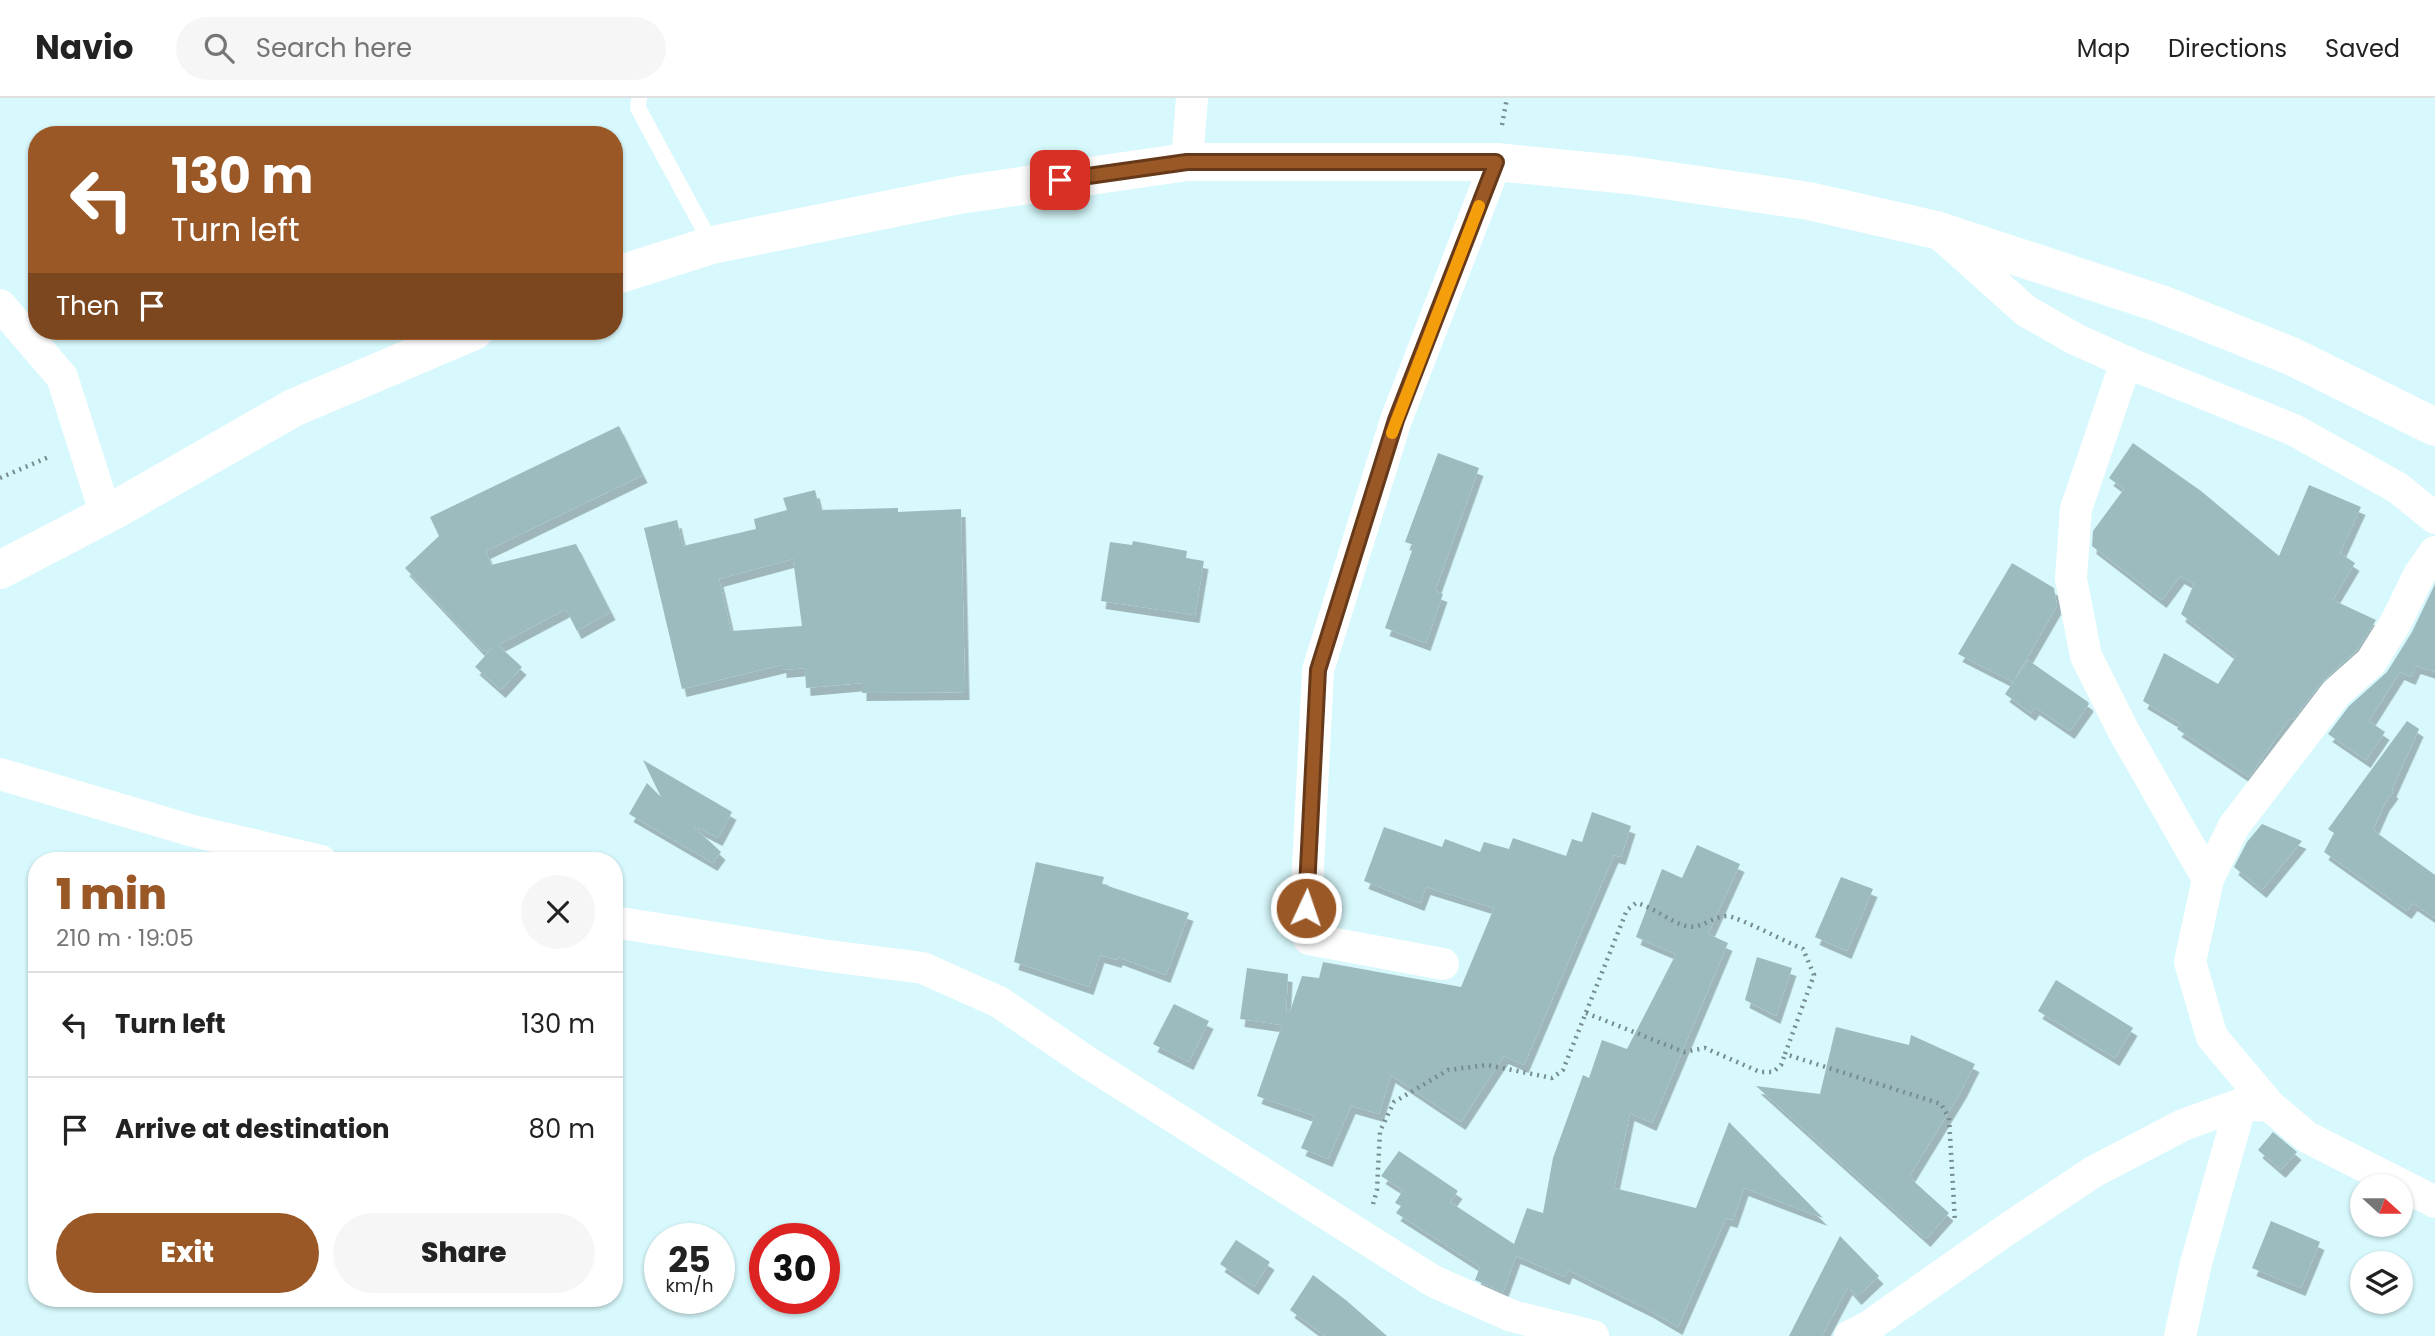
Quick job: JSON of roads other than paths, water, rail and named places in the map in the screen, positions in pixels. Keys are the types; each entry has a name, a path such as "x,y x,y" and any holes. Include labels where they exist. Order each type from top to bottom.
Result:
{"main road":[{"path":"623,273 712,245 959,195 1187,162 1496,162 1629,175 1809,201 1936,230 2161,304 2291,356 2435,427"},
{"path":"0,570 106,515 293,408 453,340"}],"street":[{"path":"1187,162 1192,98"},
{"path":"1443,964 1309,939 1306,908 1318,670 1396,420 1496,162"},
{"path":"1936,230 2026,311 2075,339 2126,362 2294,430 2398,488 2435,518"},
{"path":"0,305 28,338"},
{"path":"30,340 62,377 106,515"},
{"path":"2126,362 2076,509 2071,579 2087,656 2123,730 2208,879"},
{"path":"2435,552 2419,575 2396,622 2371,662 2336,693 2234,826 2208,879 2190,962 2212,1037 2255,1105 2307,1137 2435,1202"},
{"path":"0,774 193,831 283,852"},
{"path":"623,923 923,968 999,1002 1087,1062 1433,1281 1512,1316 1593,1336"},
{"path":"1850,1336 1868,1327 2094,1172 2183,1125 2255,1105"},
{"path":"2180,1336 2196,1263 2255,1105"}],"lane":[{"path":"639,98 638,108 712,245"}]}
